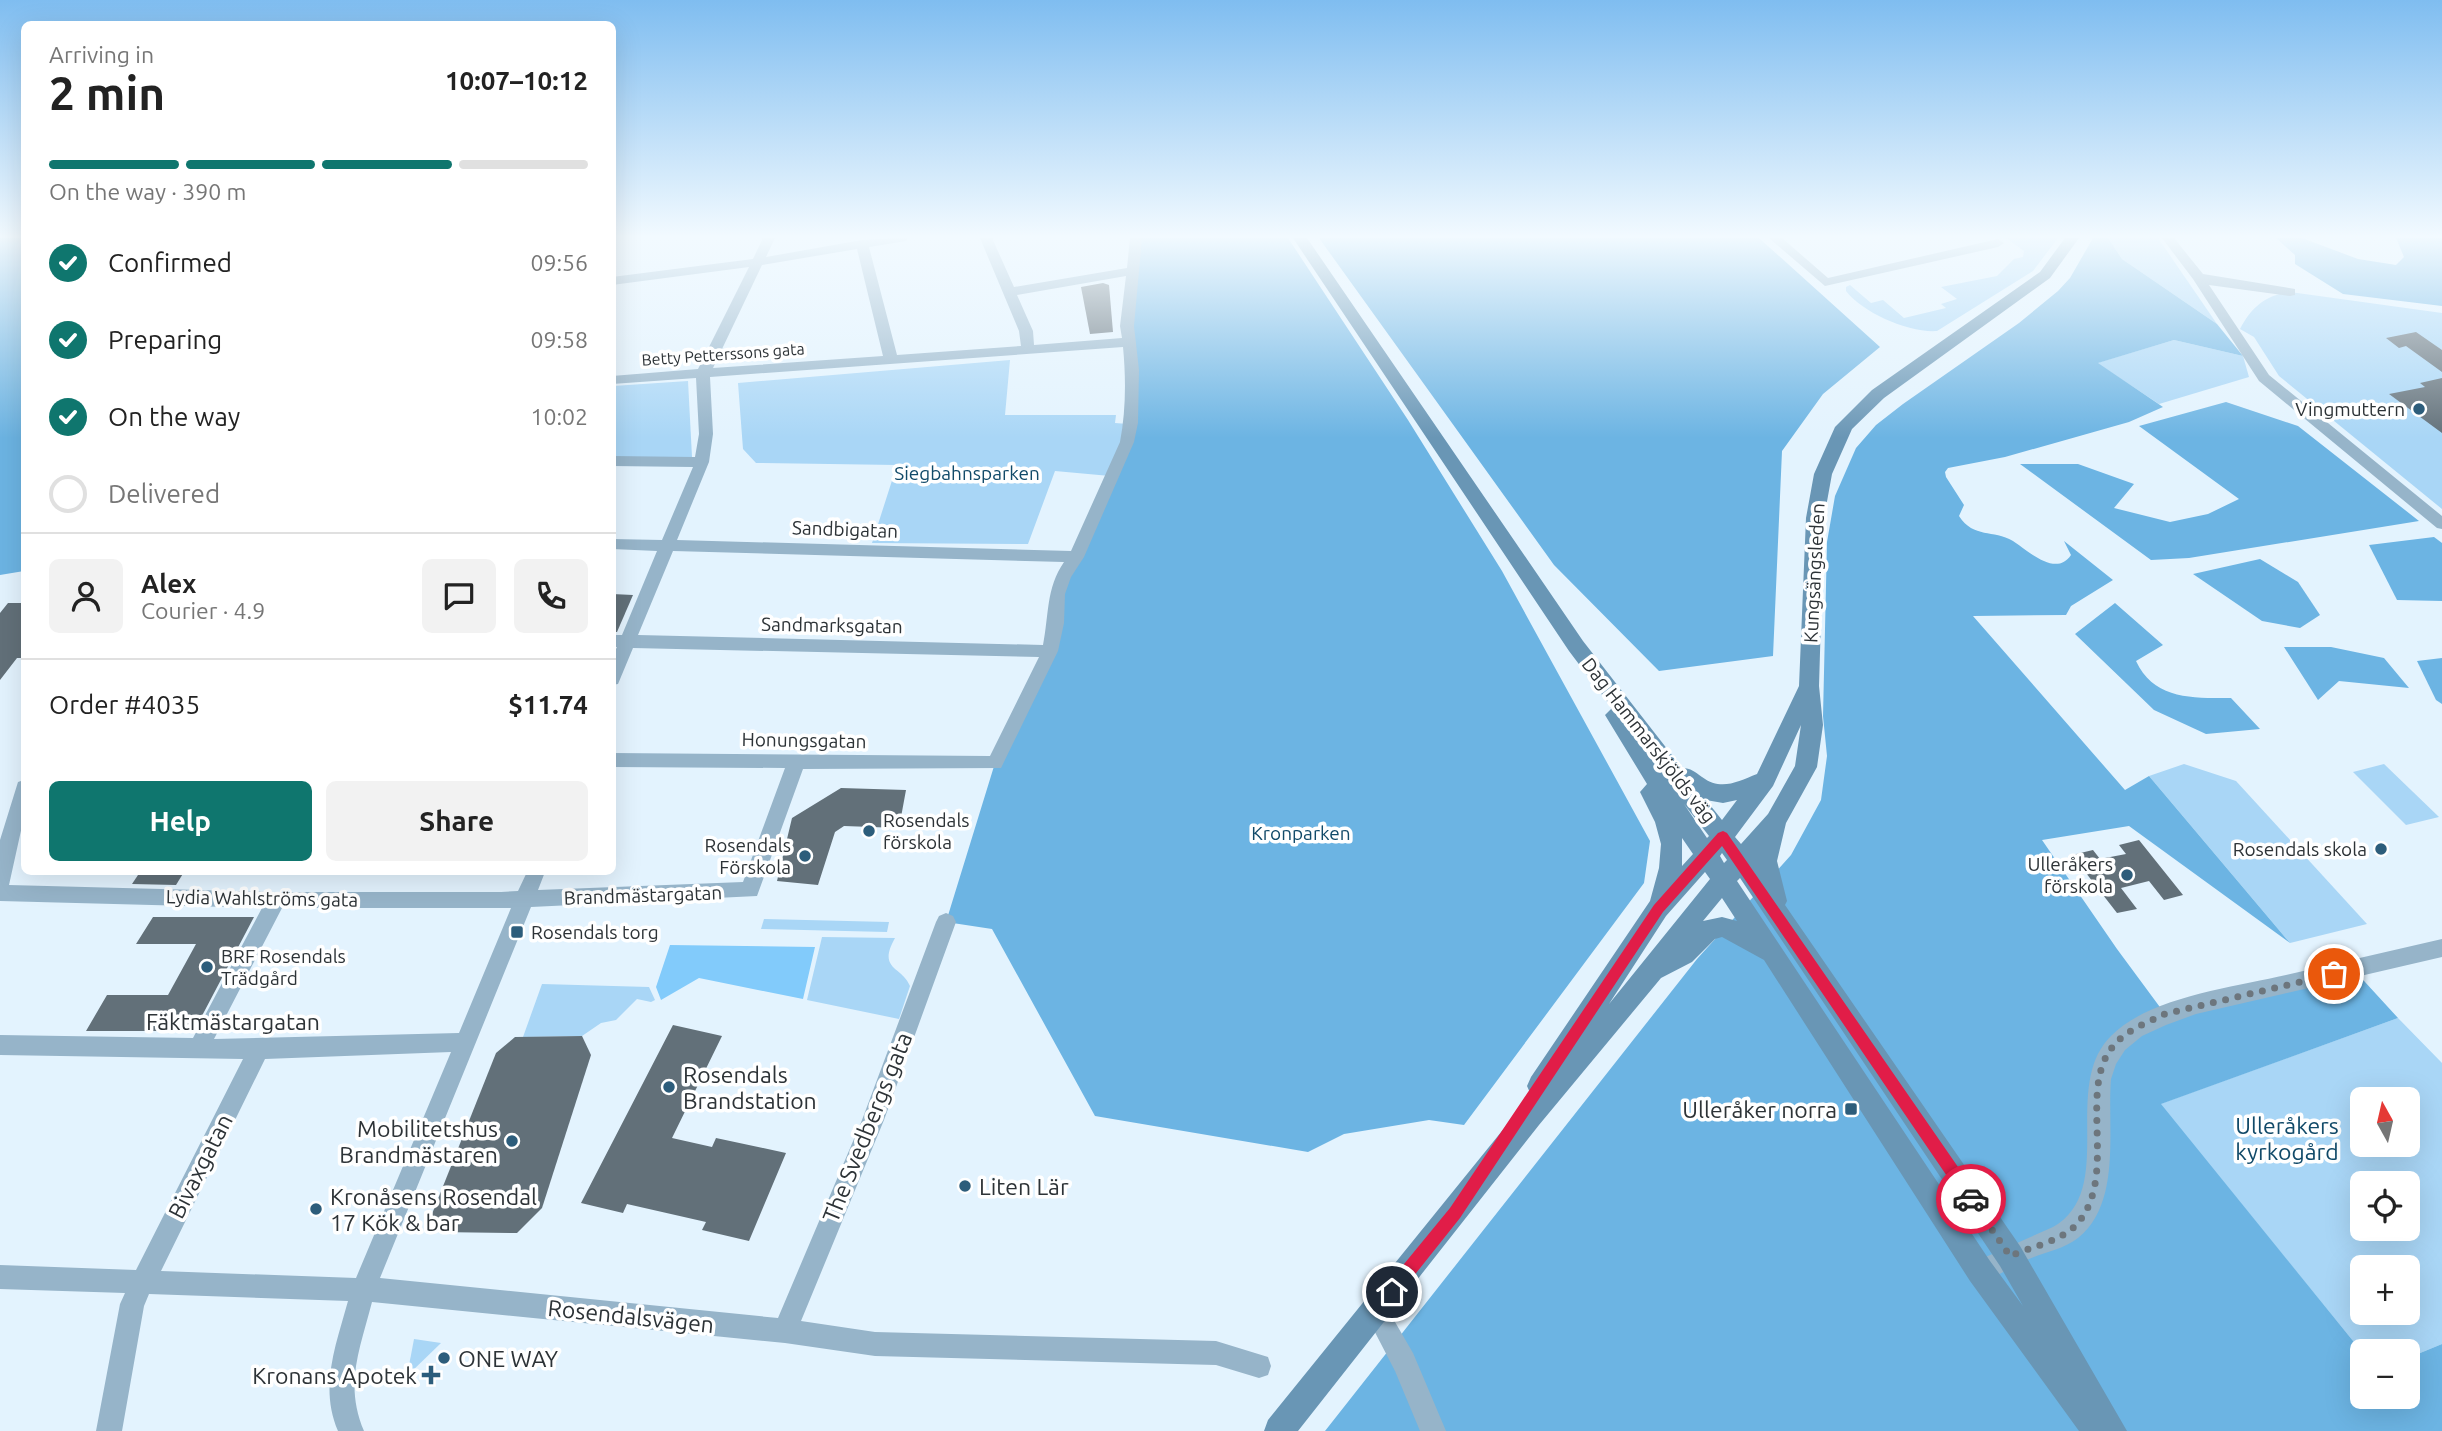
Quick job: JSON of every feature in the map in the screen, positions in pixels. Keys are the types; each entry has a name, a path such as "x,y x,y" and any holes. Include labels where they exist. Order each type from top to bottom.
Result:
{"main road":[{"name":"Dag Hammarskjölds väg","path":"1346,305 1643,746 1707,854 1732,870 1782,920 2010,1256 2112,1431"},
{"name":"Kungsängsleden","path":"1455,1213 1530,1116 1776,820 1806,767 1812,725 1809,686 1818,495 1823,474 1844,427 1878,394 2006,305"},
{"name":"Kungsängsleden","path":"1658,909 1723,836 1765,780 1809,686"},
{"name":"Dag Hammarskjölds väg","path":"1643,746 1723,836 1732,870 1777,960 1980,1271 2098,1431"},
{"path":"1643,746 1701,790 1711,794 1732,794 1765,780"},
{"path":"1279,1431 1455,1213 1658,909 1674,861 1673,843 1665,819 1646,782 1643,746"},
{"path":"1776,820 1766,861 1769,881 1782,920"},
{"path":"1651,972 1683,955 1709,930 1722,927 1749,937 1777,960"}],"street":[{"path":"616,660 620,641 667,544 702,462 706,435 703,374 737,305"},
{"path":"877,305 891,359"},
{"path":"1015,305 1026,331 1028,349"},
{"path":"1050,651 1056,623 1057,594 1063,576 1076,558 1127,442 1131,410 1127,326 1129,305"},
{"path":"2217,305 2264,378 2442,524"},
{"name":"Betty Petterssons gata","path":"616,380 1129,342"},
{"path":"616,461 702,462"},
{"name":"Sandbigatan","path":"616,544 1076,558"},
{"name":"Sandmarksgatan","path":"620,641 1050,651"},
{"name":"Honungsgatan","path":"616,760 995,763 1050,651"},
{"name":"Brandmästargatan","path":"524,900 750,890 797,761"},
{"path":"0,884 21,797"},
{"path":"351,1431 343,1413 340,1390 343,1364 363,1290 535,875"},
{"name":"Lydia Wahlströms gata","path":"0,893 276,900 524,900"},
{"path":"198,1049 276,900"},
{"name":"The Svedbergs gata","path":"785,1331 873,1120 946,922"},
{"path":"1980,1271 2065,1234 2077,1224 2092,1198 2097,1180 2099,1079 2113,1045 2122,1037 2165,1014 2196,1005 2442,948"},
{"name":"Fäktmästargatan","path":"0,1045 259,1049 467,1042"},
{"name":"Bivaxgatan","path":"109,1431 132,1304 259,1049"},
{"name":"Rosendalsvägen","path":"0,1277 363,1290 785,1331 875,1344 1216,1353 1259,1366"},
{"path":"1376,1311 1404,1362 1433,1431"}],"green space":[{"path":"0,305 21,305 21,572 0,575"},
{"name":"Kronparken","path":"1132,305 1332,305 1502,571 1650,841 1644,883 1464,1125 1429,1120 1344,1134 1308,1152 1095,1116 992,929 946,922 995,763 1050,651 1057,594 1127,442"},
{"path":"1367,305 1833,305 1880,347 1823,394 1782,451 1773,656 1659,671 1554,565"},
{"path":"1861,305 1889,305 1904,318 1946,308 1942,305 1979,305 1937,331 1926,331 1887,320"},
{"path":"2041,305 2189,305 2217,324 2243,356 2174,340 2098,363 2163,407 2129,422 2005,457 1948,468 1945,472 1964,505 1959,516 1971,528 2006,537 2050,563 2058,564 2071,555 2064,541 2113,580 2071,606 2066,615 1973,616 2125,790 2149,776 2290,943 2129,826 2042,840 2165,1014 2354,970 2398,1018 2161,1104 2351,1339 2350,1409 2420,1409 2420,1353 2442,1344 2442,1431 1325,1431 1697,959 1791,855 1821,800 1827,756 1823,716 1827,542 1835,496 1856,448 1876,425"},
{"path":"2189,305 2204,305 2217,324"},
{"path":"2259,305 2383,305 2442,313 2442,509 2279,376 2254,337 2240,329"},
{"path":"2174,340 2243,356 2249,377 2159,404 2097,363"},
{"name":"Siegbahnsparken","path":"1010,360 1005,415 1116,415 1115,423 1128,424 1110,476 1055,471 1028,544 872,543 897,465 756,463 743,449 738,383"},
{"path":"688,381 692,457 616,458 616,386"},
{"path":"2226,402 2298,426 2419,521 2189,558 2151,560 2020,464 2078,464 2134,484 2114,508 2170,522 2208,514 2239,499 2139,426"},
{"path":"2434,537 2442,543 2442,601 2397,600 2369,545"},
{"path":"2260,559 2298,582 2320,615 2300,628 2262,621 2193,574"},
{"path":"2115,603 2163,645 2136,661 2153,683 2164,690 2189,697 2231,698 2260,729 2206,734 2154,710 2075,634"},
{"path":"2284,647 2331,647 2384,658 2409,688 2339,681 2318,700"},
{"path":"2442,658 2442,704 2436,700 2417,661"},
{"path":"2184,764 2236,781 2367,924 2290,943 2149,776"},
{"path":"2384,764 2439,817 2406,825 2353,772"},
{"path":"764,919 889,922 887,932 761,929"},
{"path":"822,937 895,938 890,948 890,962 910,986 899,1019 807,1000"},
{"path":"542,984 649,987 655,1000 651,1002 637,999 616,1020 601,1023 582,1036 523,1037"},
{"name":"Ulleråkers kyrkogård","path":"2398,1018 2442,1063 2442,1344 2420,1353 2420,1339 2351,1339 2160,1104"},
{"path":"414,1339 441,1343 407,1376"}],"shaded area":[{"path":"670,945 815,947 803,999 699,978 661,1000 656,987"}],"building":[{"path":"1084,305 1111,305 1113,332 1090,334"},
{"name":"Vingmuttern","path":"2416,332 2442,350 2442,372 2406,346 2399,348 2386,338"},
{"name":"Vingmuttern","path":"2442,378 2442,433 2389,394 2425,387 2420,383"},
{"path":"616,594 633,595 617,632"},
{"path":"8,603 21,603 21,658 17,658 0,680 0,613"},
{"name":"Rosendals Förskola","path":"841,788 906,790 899,828 844,826 835,832 818,885 777,881 792,818"},
{"name":"Ulleråkers förskola","path":"2139,840 2183,895 2164,900 2149,881 2121,888 2137,909 2117,913 2072,855 2093,850 2100,859 2126,854 2119,845"},
{"path":"138,875 182,875 176,885 132,884"},
{"name":"BRF Rosendals Trädgård","path":"153,917 254,917 194,1031 86,1031 107,995 168,995 196,944 136,944"},
{"name":"Rosendals Brandstation","path":"673,1025 722,1036 672,1138 712,1147 716,1138 786,1153 749,1241 702,1230 706,1222 627,1204 623,1213 581,1203"},
{"name":"Mobilitetshus Brandmästaren","path":"582,1036 591,1055 542,1208 517,1233 437,1232 432,1214 496,1053 515,1037"}],"way so far":[{"path":"1971,1199 2010,1256 2065,1234 2077,1224 2092,1198 2097,1180 2099,1079 2113,1045 2122,1037 2165,1014 2295,981 2334,974"}],"place":[{"name":"Vingmuttern","path":"2419,409"},
{"name":"Rosendals förskola","path":"869,831"},
{"name":"Rosendals skola","path":"2381,849"},
{"name":"Rosendals Förskola","path":"805,856"},
{"name":"Ulleråkers förskola","path":"2127,875"},
{"name":"Rosendals torg","path":"517,932"},
{"name":"BRF Rosendals Trädgård","path":"207,967"},
{"name":"Rosendals Brandstation","path":"669,1087"},
{"name":"Ulleråker norra","path":"1851,1109"},
{"name":"Mobilitetshus Brandmästaren","path":"512,1141"},
{"name":"Liten Lär","path":"965,1186"},
{"name":"Kronåsens Rosendal 17 Kök & bar","path":"316,1209"},
{"name":"ONE WAY","path":"444,1358"},
{"name":"Kronans Apotek","path":"431,1375"}],"route":[{"path":"1392,1292 1455,1213 1658,909 1723,836 1971,1199"}]}
